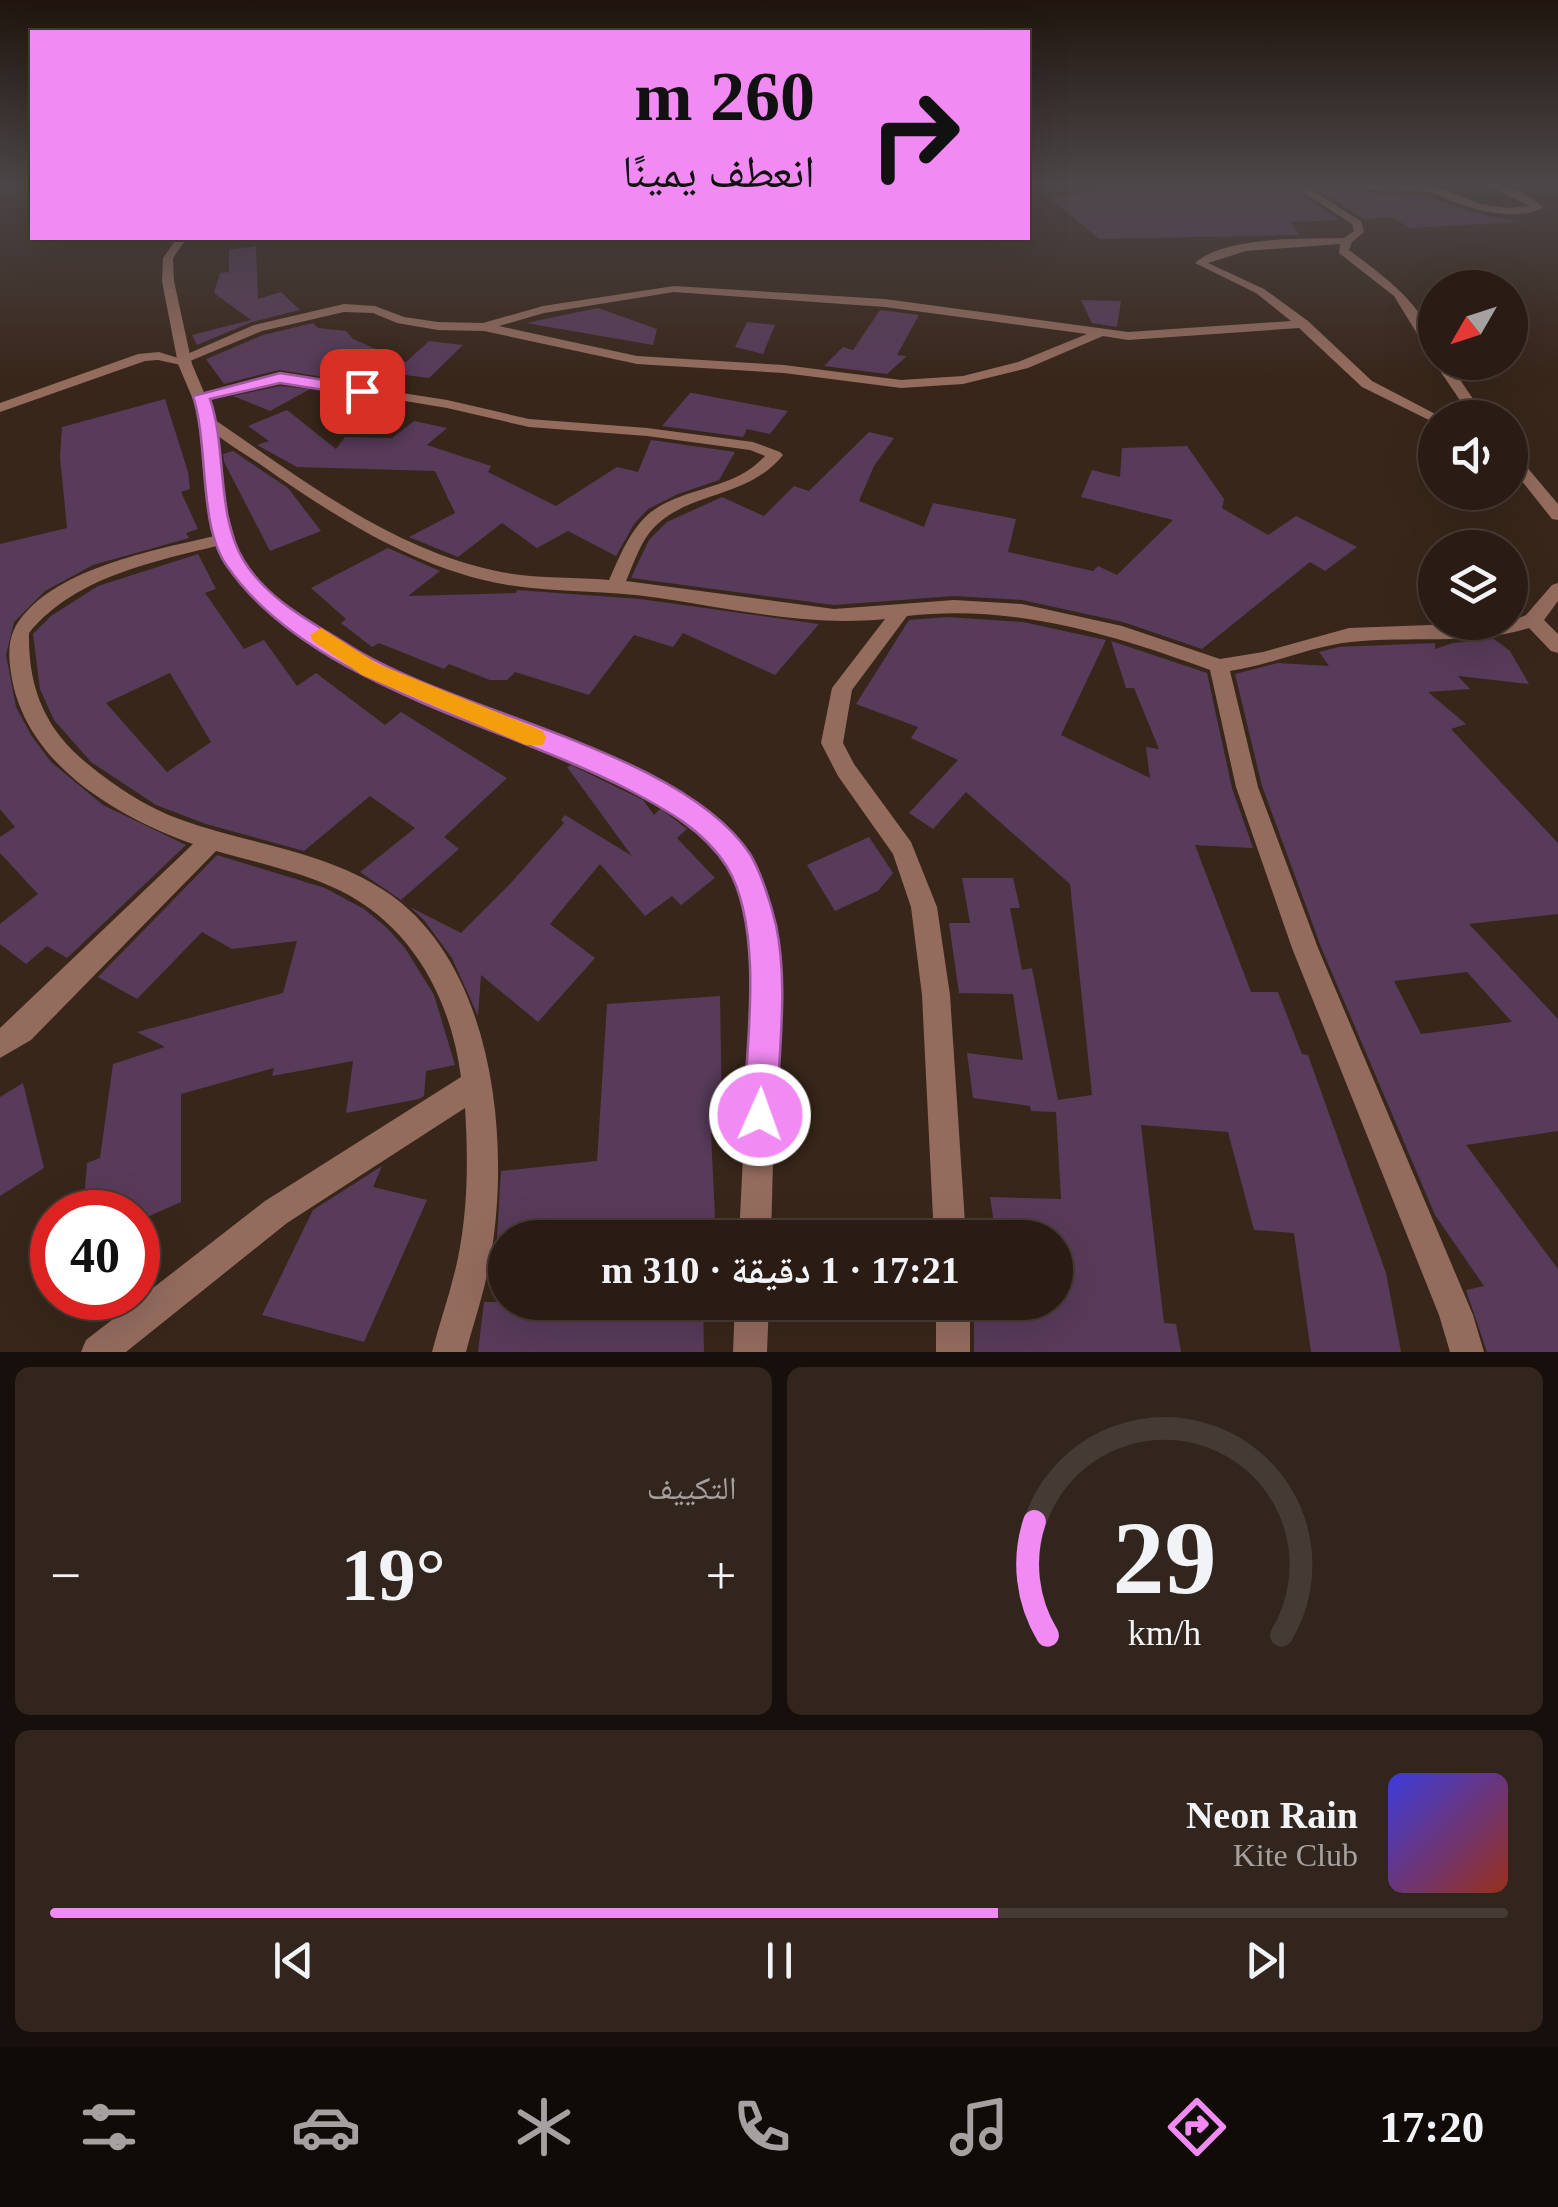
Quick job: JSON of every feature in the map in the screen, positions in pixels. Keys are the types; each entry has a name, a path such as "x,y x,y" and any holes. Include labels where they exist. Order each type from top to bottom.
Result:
{"street":[{"path":"177,248 166,269 184,361 210,423 214,493 233,561 268,603 370,670 605,766 691,810 740,862 761,925 766,972 756,1220"},
{"path":"1272,248 1230,252 1202,258 1200,263 1260,291 1304,324 1368,384 1418,409"},
{"path":"1344,248 1399,294 1418,325"},
{"path":"484,327 543,310 674,289 885,303 1100,334 1155,337 1304,324"},
{"path":"0,408 143,357 184,361 258,328 344,308 374,310 401,320 438,326 484,327 637,360 784,369 901,384 963,380 1023,365 1100,334"},
{"path":"201,396 280,378 297,379 447,404 529,423 647,432 753,446 775,454 760,472 739,485 675,507 644,529 616,586"},
{"path":"210,423 320,498 389,537 496,577 616,586 830,615 898,614 956,606 1054,617 1136,637 1219,666 1264,659 1349,635 1497,631 1533,620 1558,588"},
{"path":"1528,478 1558,515"},
{"path":"227,538 115,568 43,607 20,632 22,686 34,719 56,750 103,790 140,812 212,839 311,866 372,894 404,920 436,960 458,1012 478,1083 483,1143 478,1236 449,1352"},
{"path":"898,614 842,688 832,743 846,770 903,848 924,907 936,995 949,1220"},
{"path":"1533,620 1558,646"},
{"path":"1219,666 1246,787 1305,948 1456,1315 1467,1352"},
{"path":"0,1044 22,1030 212,839"},
{"path":"98,1352 276,1212 478,1083"},
{"path":"750,1352 751,1320"},
{"path":"953,1352 954,1320"}],"building":[{"path":"256,248 258,299 281,292 300,310 252,322 197,345 192,335 251,320 214,293 220,273 229,272 229,250"},
{"path":"1081,300 1121,301 1117,327 1092,323"},
{"path":"598,308 657,329 653,345 526,323"},
{"path":"880,310 919,315 897,355 907,356 887,374 824,366 843,347 853,350"},
{"path":"747,322 775,325 763,354 735,347"},
{"path":"313,323 318,328 346,331 353,339 406,362 429,341 463,345 429,378 348,368 329,378 279,370 224,384 206,359 263,335"},
{"path":"280,386 310,389 270,411 233,396"},
{"path":"690,393 788,411 770,434 747,429 743,437 662,426"},
{"path":"165,399 188,472 190,489 181,492 198,529 186,533 189,538 93,565 45,591 14,622 6,655 16,707 51,762 103,805 186,845 67,958 47,946 26,964 0,944 0,924 38,894 0,853 0,837 15,827 0,809 0,544 67,528 60,457 62,427"},
{"path":"287,410 336,449 345,437 392,438 414,421 447,428 427,445 491,466 488,472 556,506 617,467 638,472 651,440 735,452 719,480 648,509 634,524 616,556 568,531 537,548 502,523 458,557 409,537 455,513 435,471 297,467 257,445 269,441 248,426"},
{"path":"869,432 894,438 874,466 859,501 924,527 933,503 1016,519 1008,552 1093,571 1098,566 1117,575 1173,520 1081,497 1092,470 1120,477 1122,448 1187,446 1224,499 1222,508 1268,535 1296,516 1357,547 1325,571 1310,562 1202,649 1123,622 1022,600 954,596 834,605 631,578 649,540 667,522 722,497 764,516 794,486 809,491"},
{"path":"233,451 288,488 321,531 270,551 224,462 223,454"},
{"path":"388,548 440,571 408,596 517,590 640,599 819,624 775,675 683,633 673,647 634,635 589,695 515,672 507,680 490,680 449,664 444,669 379,643 372,647 341,623 346,619 311,588"},
{"path":"198,554 216,589 205,593 244,649 264,640 297,686 316,673 385,725 401,712 507,778 444,837 459,849 401,900 360,872 415,828 370,796 304,851 206,824 156,805 91,762 54,720 40,689 33,634 51,616 98,586","holes":["170,673 211,742 167,772 106,703"]},
{"path":"947,617 1023,622 1106,640 1061,735 1150,778 1146,747 1159,749 1134,688 1126,688 1111,641 1207,673 1232,788 1253,848 1195,845 1251,992 1278,992 1302,1054 1308,1055 1386,1273 1401,1352 1311,1352 1294,1233 1254,1230 1228,1132 1141,1125 1164,1323 1176,1324 1181,1352 974,1352 974,1320 1073,1320 1073,1220 993,1220 990,1197 1061,1199 1056,1112 1031,1111 1030,1106 973,1098 967,1053 1023,1060 1013,994 959,993 949,923 970,923 962,878 1013,878 1020,908 1010,908 1022,970 1032,968 1058,1100 1092,1095 1070,884 966,792 933,829 909,813 958,760 911,738 918,727 856,704 909,620"},
{"path":"1495,640 1510,651 1529,684 1458,676 1470,689 1428,692 1466,724 1451,729 1558,843 1558,914 1469,924 1558,1019 1558,1131 1466,1145 1558,1269 1558,1352 1487,1352 1466,1290 1484,1286 1435,1215 1321,947 1262,786 1235,674 1278,663 1329,666 1319,652 1339,647 1435,643 1435,649 1453,643","holes":["1467,972 1512,1022 1421,1034 1394,981"]},
{"path":"571,765 643,800 654,815 660,809 687,829 677,838 715,878 681,905 672,896 645,916 600,864 550,924 595,958 538,1022 481,975 478,1016 452,958 410,907 461,933 564,823 561,820 565,815 632,856 567,767"},
{"path":"869,837 893,873 878,891 835,911 807,865"},
{"path":"217,855 325,888 364,909 386,927 405,948 434,995 455,1065 426,1071 424,1096 419,1099 346,1113 353,1061 272,1076 274,1068 181,1094 181,1202 160,1211 160,1190 85,1190 87,1163 100,1158 113,1064 165,1047 137,1032 283,993 297,941 232,949 202,932 137,999 98,977"},
{"path":"720,996 722,1113 710,1113 715,1220 498,1220 501,1171 597,1161 607,1004"},
{"path":"23,1083 44,1168 0,1196 0,1097"},
{"path":"382,1166 373,1187 427,1200 364,1342 262,1315 313,1210"},
{"path":"484,1302 488,1302 488,1320 703,1320 704,1352 478,1352"}],"slow traffic":[{"path":"321,635 370,670 534,738"}],"route":[{"path":"362,391 280,378 201,396 210,423 214,493 233,561 268,603 370,670 605,766 691,810 740,862 761,925 766,972 760,1115"}]}
